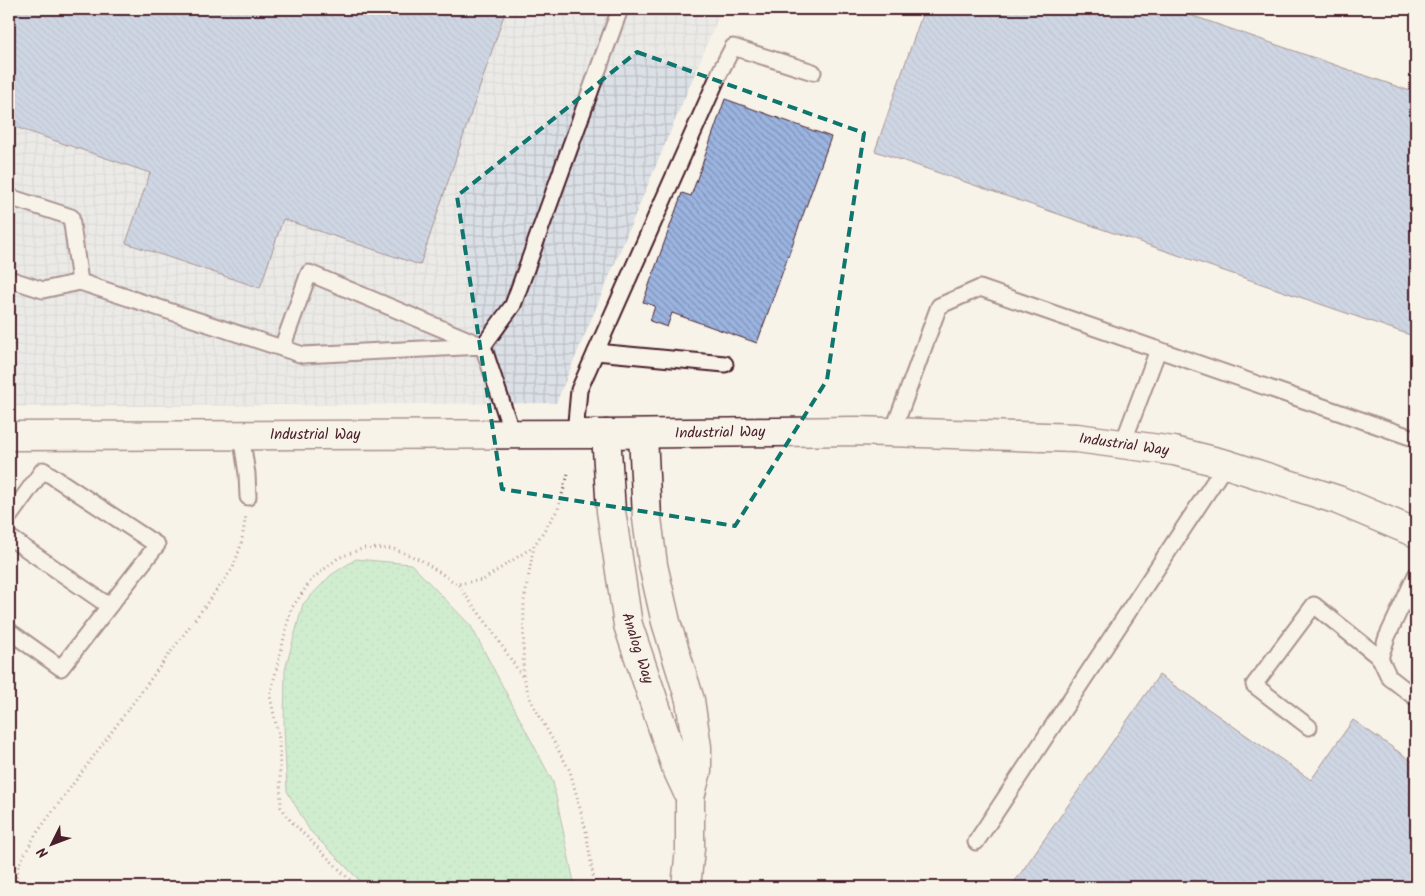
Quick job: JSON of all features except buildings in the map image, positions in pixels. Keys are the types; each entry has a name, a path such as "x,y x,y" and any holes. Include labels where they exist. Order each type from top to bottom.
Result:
{"street":[{"name":"Industrial Way","path":"9,436 575,432 643,434 893,431 1025,434 1123,443 1174,451 1226,464 1324,495 1416,533"},
{"name":"Analog Way","path":"606,434 611,511 628,625 676,766 690,797"},
{"name":"Analog Way","path":"643,434 647,518 653,566 666,622 690,700 697,746 697,771 690,797 690,849 686,887"}],"lane":[{"path":"483,346 513,305 620,9"},
{"path":"575,432 579,390 721,70 733,47 813,72"},
{"path":"9,197 71,217 80,282"},
{"path":"282,348 309,273 483,346 512,433"},
{"path":"9,279 43,290 80,282 303,355 483,346"},
{"path":"893,431 939,306 980,288 1416,438"},
{"path":"1123,443 1158,350"},
{"path":"596,352 725,364"},
{"path":"241,434 248,474 248,497"},
{"path":"976,842 1226,464"},
{"path":"9,517 43,470 157,545 61,668 9,631"},
{"path":"9,537 109,606"},
{"path":"1380,658 1387,637 1416,575"},
{"path":"1309,727 1254,685 1314,605 1380,658 1389,678 1416,698"}],"path":[{"path":"522,677 524,601 534,546 558,509 568,474"},
{"path":"15,887 19,864 36,834 233,568 241,545 248,497"},
{"path":"456,584 483,580 534,546"},
{"path":"357,887 290,820 281,807 279,739 270,696 291,609 312,579 338,558 364,548 394,549 421,560 456,584 488,625 522,677 531,701 570,772 586,831 595,887"}],"highlighted area":[{"path":"637,52 864,133 827,380 735,526 502,489 457,196"}],"shaded area":[{"path":"9,9 722,9 556,403 9,407"}],"green space":[{"path":"356,559 411,564 471,626 553,782 575,887 366,887 310,831 287,791 284,726 285,670 303,604 331,575"}]}
